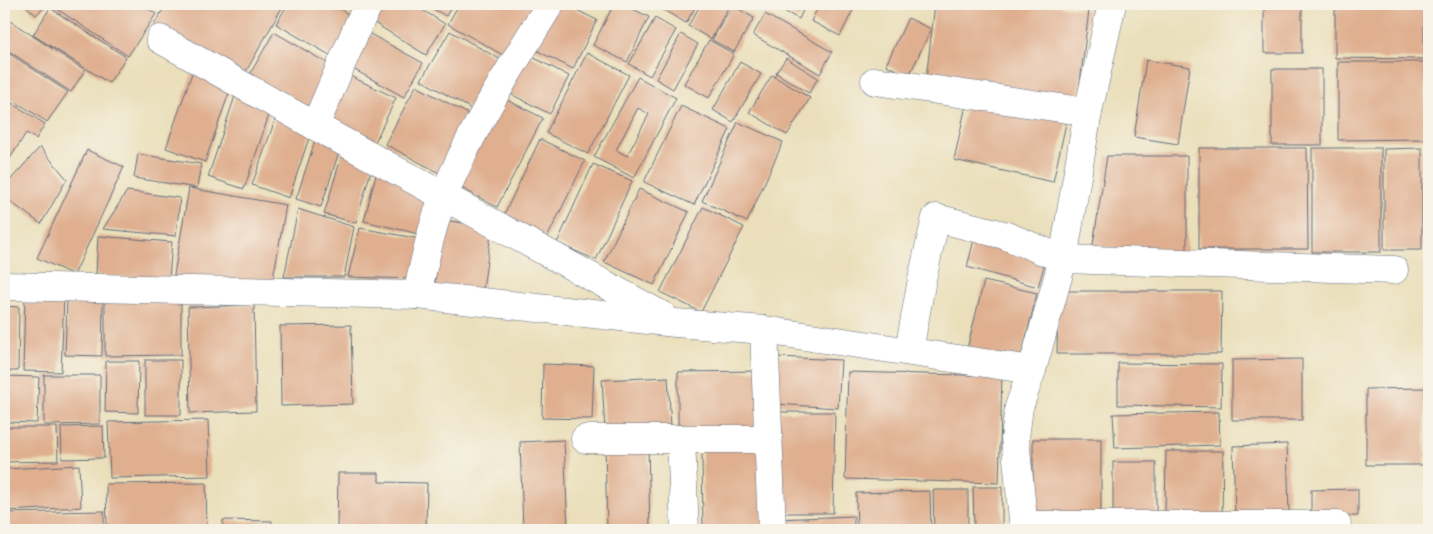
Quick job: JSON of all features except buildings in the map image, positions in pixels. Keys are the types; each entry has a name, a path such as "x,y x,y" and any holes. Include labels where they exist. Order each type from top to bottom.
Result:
{"street":[{"path":"315,126 369,4"},
{"path":"417,295 444,196 488,105 550,4"},
{"path":"1112,4 1088,112 1063,260 1032,370 1019,407 1015,438 1024,528 1337,525"},
{"path":"160,39 676,323"},
{"path":"875,81 1088,112"},
{"path":"909,351 936,218 1004,235 1063,260 1394,270"},
{"path":"4,286 417,295 676,323 764,330 1032,370"},
{"path":"764,330 772,530"},
{"path":"585,439 768,439"},
{"path":"681,439 684,530"}]}
